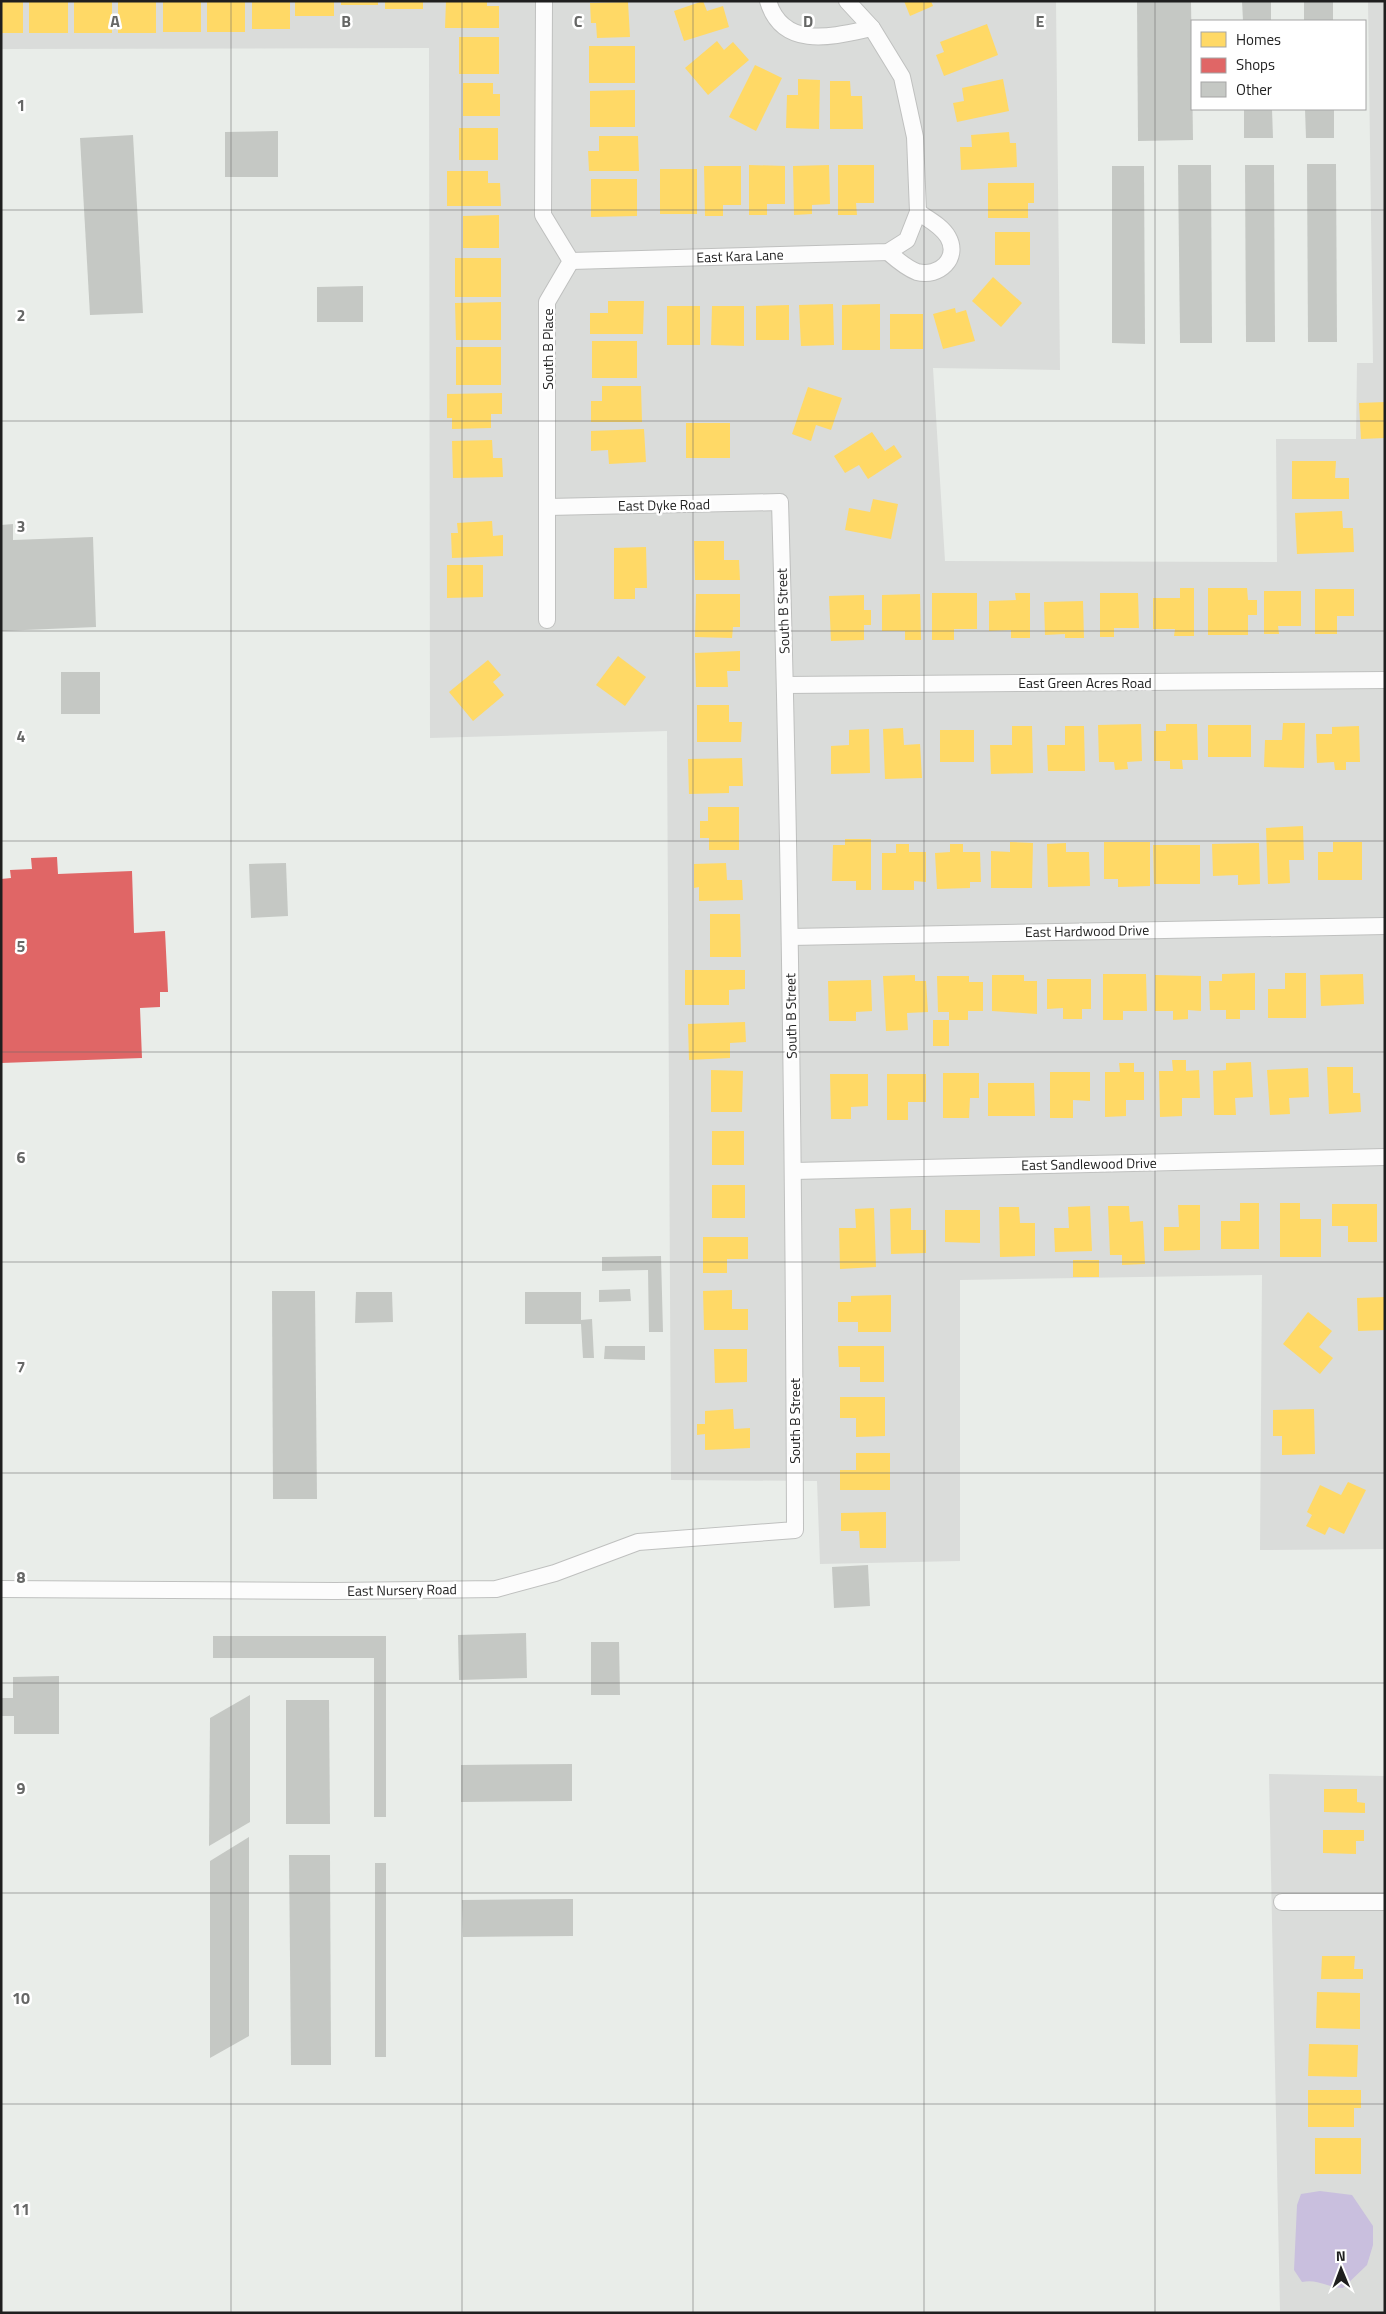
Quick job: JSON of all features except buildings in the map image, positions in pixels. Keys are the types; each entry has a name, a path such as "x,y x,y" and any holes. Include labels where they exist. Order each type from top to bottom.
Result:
{"street":[{"path":"544,1 543,215 570,261"},
{"path":"768,1 778,20 796,34 809,38 835,36 872,28"},
{"path":"848,1 872,28 902,77 915,136 918,212 906,240 888,252 917,272 931,273 942,269 950,260 952,247 948,236 939,226 918,212"},
{"name":"East Kara Lane","path":"570,261 888,252"},
{"name":"South B Place","path":"547,620 547,302 570,261"},
{"name":"East Dyke Road","path":"548,507 780,502"},
{"name":"South B Street","path":"780,502 786,685 794,1171 795,1530"},
{"name":"East Green Acres Road","path":"786,685 1385,680"},
{"name":"East Hardwood Drive","path":"790,937 1385,926"},
{"name":"East Sandlewood Drive","path":"794,1171 1385,1157"},
{"name":"East Nursery Road","path":"1,1589 336,1592 496,1589 555,1573 638,1542 795,1530"},
{"path":"1282,1902 1385,1902"}],"shaded area":[{"path":"1,1 1056,1 1060,370 933,368 945,561 1277,562 1276,439 1356,439 1357,363 1373,363 1368,1 1385,1 1385,1549 1260,1550 1262,1275 960,1280 960,1561 820,1564 817,1481 671,1480 667,731 430,738 429,48 1,49"},
{"path":"1269,1774 1385,1776 1385,2313 1280,2313"},
{"path":"1320,2191 1352,2195 1373,2226 1373,2245 1367,2265 1343,2288 1318,2282 1302,2282 1294,2270 1297,2205 1301,2194"}]}
